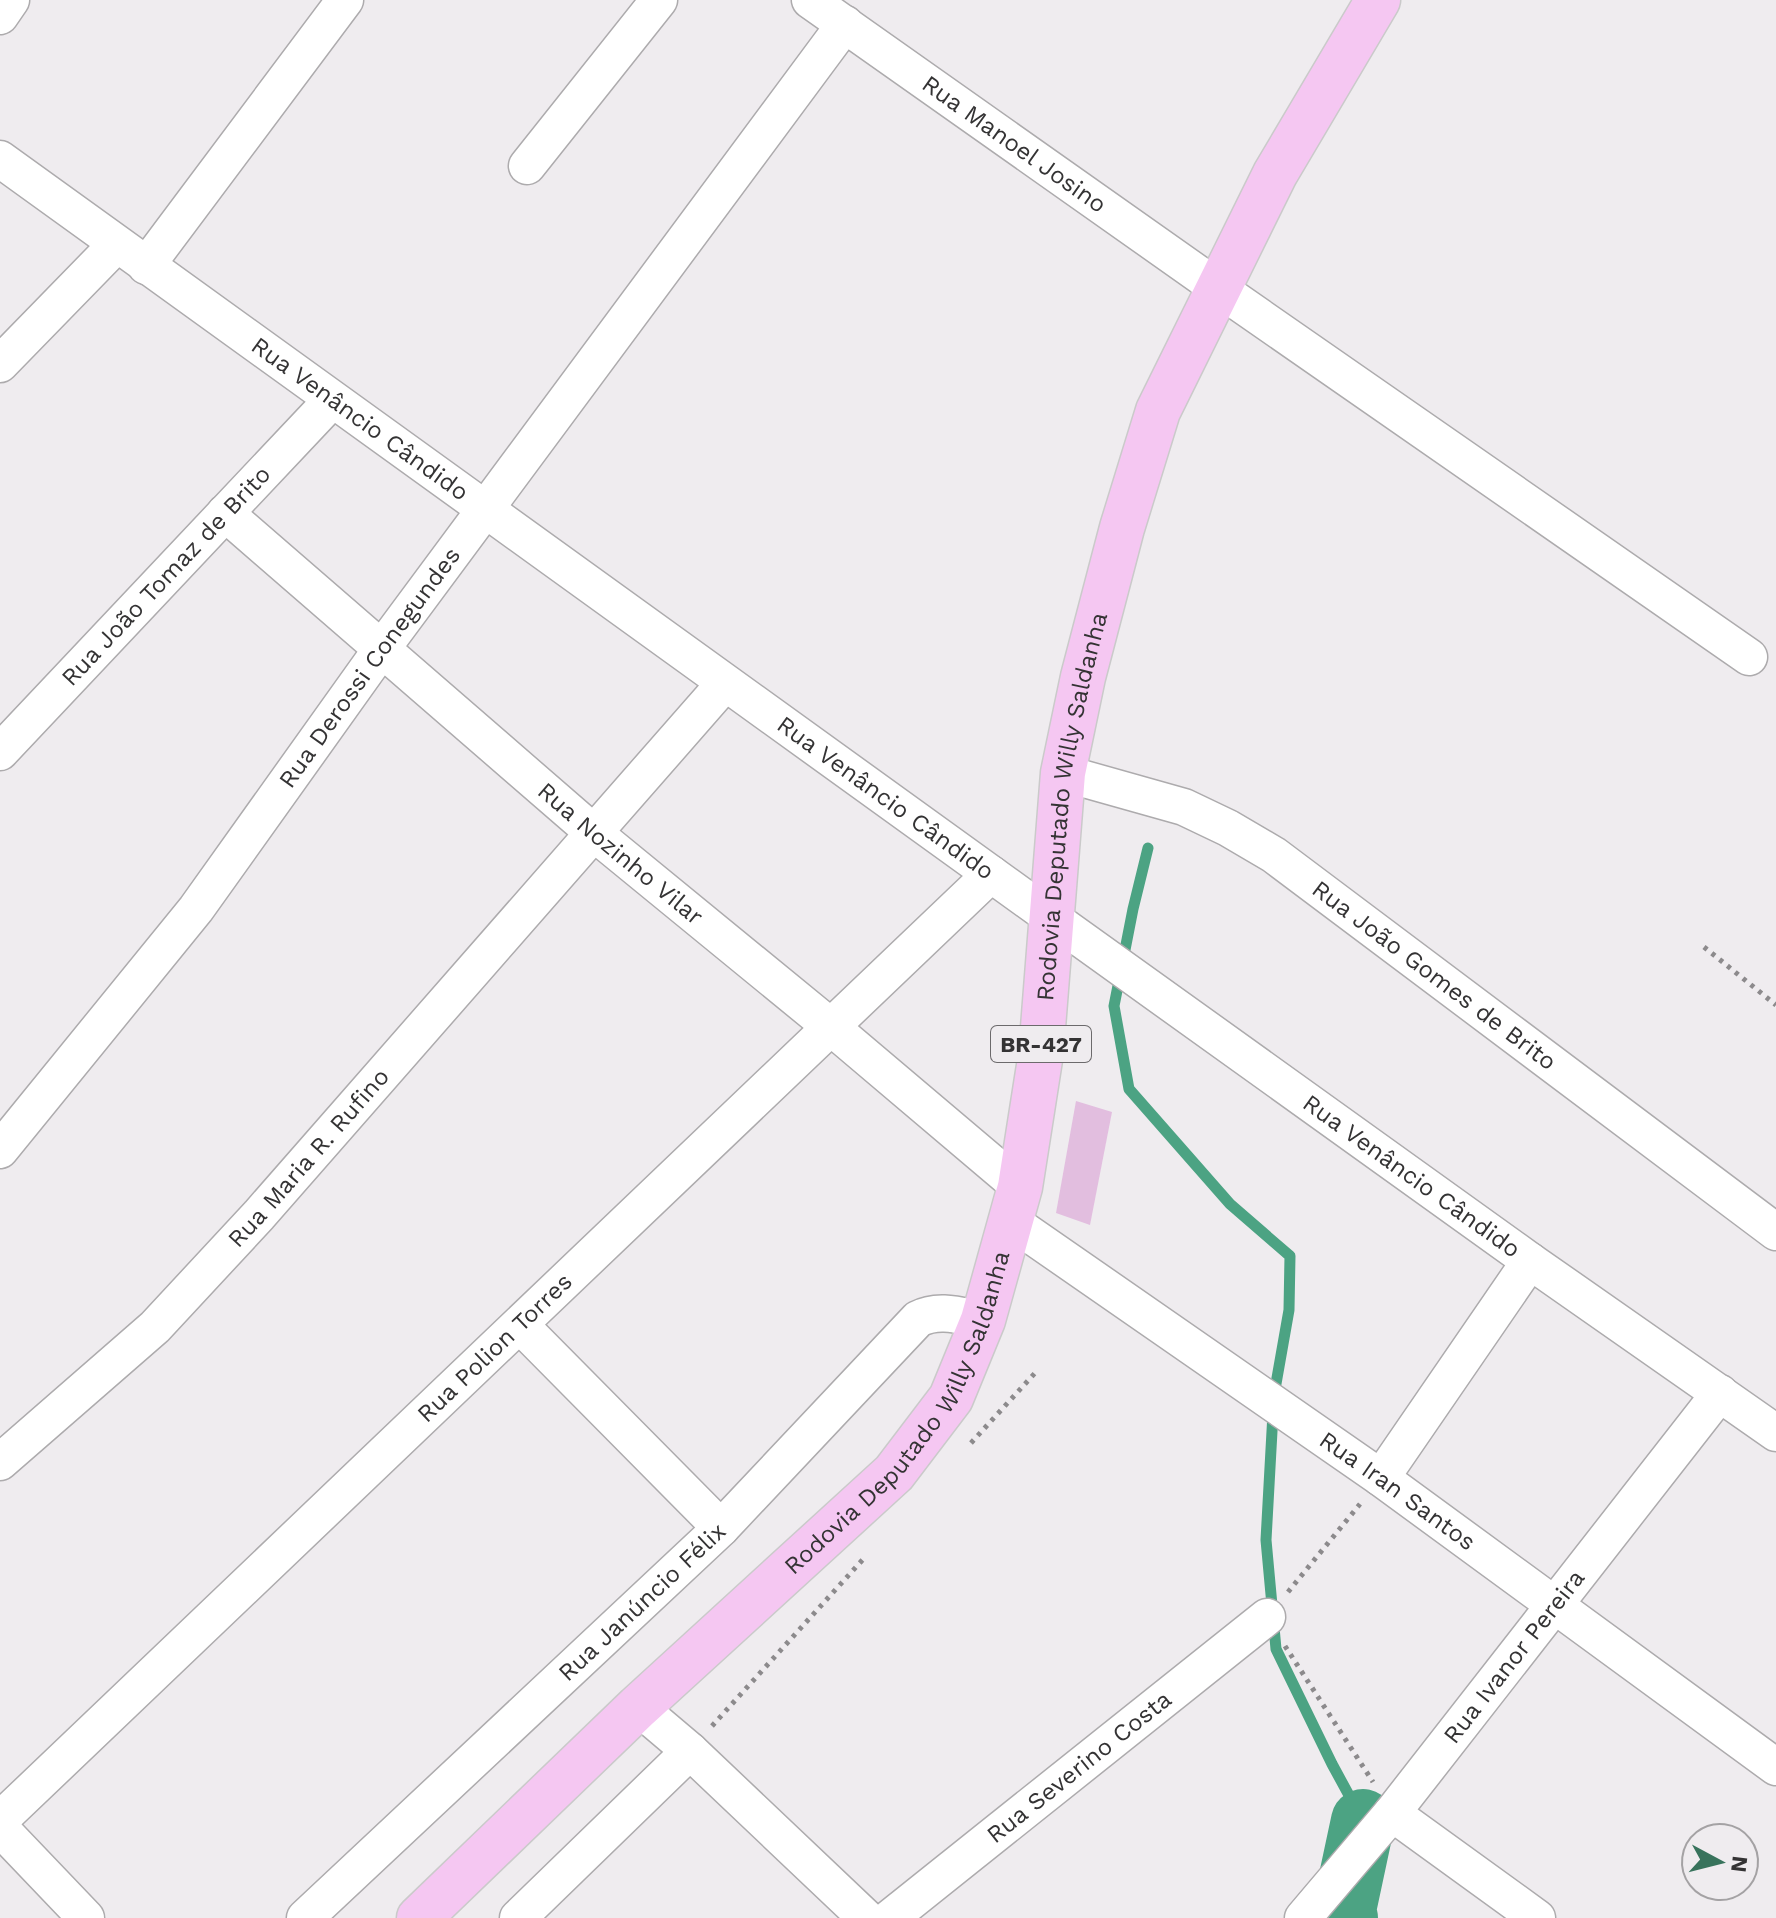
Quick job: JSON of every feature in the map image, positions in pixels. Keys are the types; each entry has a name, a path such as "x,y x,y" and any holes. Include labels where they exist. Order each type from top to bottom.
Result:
{"main road":[{"name":"Rodovia Deputado Willy Saldanha","path":"419,1918 638,1707 894,1473 951,1398 983,1320 1016,1205 1041,1053 1063,773 1083,677 1122,528 1158,411 1275,174 1378,0"}],"street":[{"path":"0,16 11,0"},
{"path":"146,266 345,0"},
{"path":"527,166 659,0"},
{"name":"Rua Manoel Josino","path":"810,0 1749,657"},
{"name":"Rua Derossi Conegundes","path":"0,1150 196,909 383,647 845,24"},
{"name":"Rua Venâncio Cândido","path":"0,159 1530,1261 1776,1433"},
{"path":"0,364 116,245"},
{"name":"Rua João Tomaz de Brito","path":"0,752 332,400"},
{"name":"Rua Nozinho Vilar","path":"225,513 594,833 831,1027 1016,1205"},
{"name":"Rua Maria R. Rufino","path":"0,1462 155,1327 259,1215 725,683"},
{"name":"Rua João Gomes de Brito","path":"1063,773 1184,807 1274,855 1776,1232"},
{"name":"Rua Polion Torres","path":"0,1820 991,874"},
{"name":"Rua Iran Santos","path":"1016,1205 1554,1606 1776,1767"},
{"path":"1381,1478 1530,1261"},
{"name":"Rua Janúncio Félix","path":"305,1918 721,1528 918,1319 928,1314 944,1313 983,1320"},
{"path":"520,1325 721,1528"},
{"name":"Rua Ivanor Pereira","path":"1303,1918 1392,1813 1720,1393"},
{"name":"Rua Severino Costa","path":"890,1918 1267,1617"},
{"path":"638,1707 690,1751 866,1918"},
{"path":"518,1918 690,1751"},
{"path":"1392,1813 1537,1918"},
{"path":"0,1828 86,1918"}],"path":[{"path":"1704,947 1776,1005"},
{"path":"961,1454 1035,1373"},
{"path":"1381,1478 1267,1617 1392,1813"},
{"path":"690,1751 876,1546"}],"shaded area":[{"path":"1076,1101 1112,1112 1090,1225 1056,1213"}],"waterway":[{"path":"1148,848 1114,1006 1129,1089 1230,1204 1290,1256 1289,1310 1274,1395"},
{"path":"1273,1413 1266,1540 1276,1649 1363,1821"},
{"path":"1346,1918 1344,1910 1363,1821"}]}
